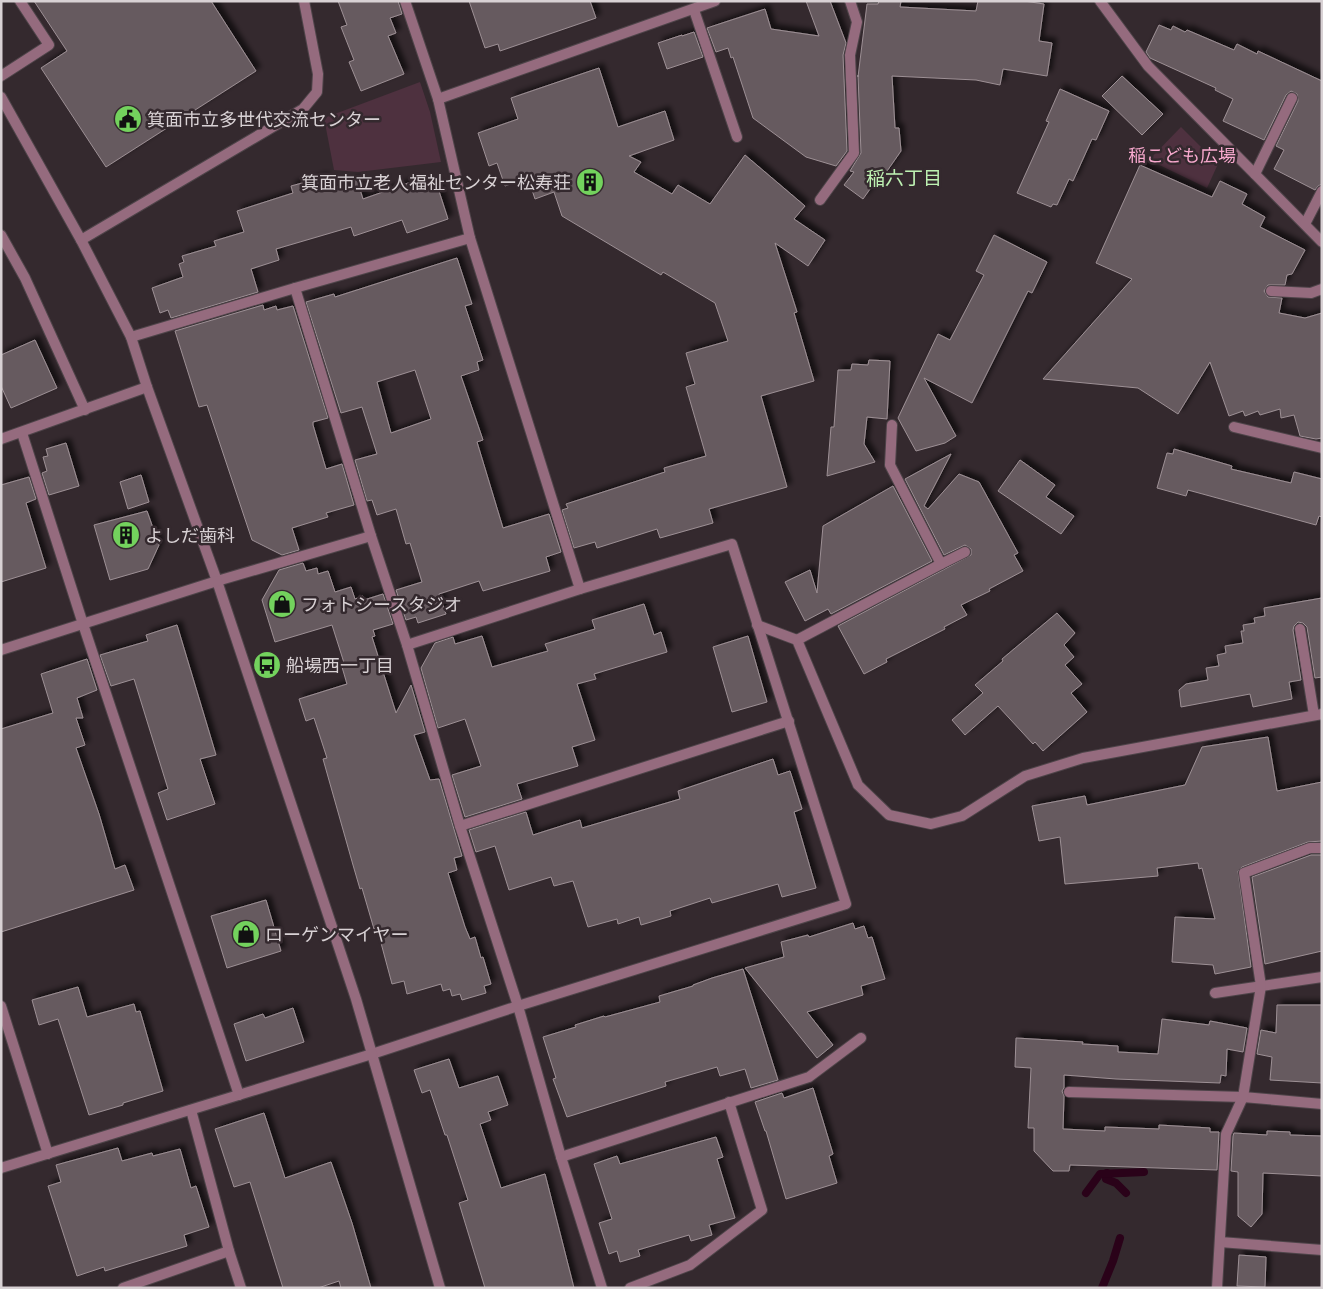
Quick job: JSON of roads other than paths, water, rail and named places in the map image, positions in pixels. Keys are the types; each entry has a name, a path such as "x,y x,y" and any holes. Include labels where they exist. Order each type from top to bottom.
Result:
{"street":[{"path":"1,76 49,45 20,1"},
{"path":"81,240 303,109 317,92 318,74 304,1"},
{"path":"405,1 438,99 470,238 580,589"},
{"path":"438,99 715,1"},
{"path":"820,200 854,153 850,55 857,22 850,1"},
{"path":"1100,1 1148,66 1322,242"},
{"path":"694,10 737,137"},
{"path":"1,97 81,240 131,337 217,581 356,999 440,1288"},
{"path":"1255,174 1292,98"},
{"path":"1305,224 1322,191"},
{"path":"1,235 25,278 85,410"},
{"path":"131,337 470,238"},
{"path":"295,288 371,536 407,645 460,826 518,1006 561,1156 602,1288"},
{"path":"1272,291 1311,293 1322,289"},
{"path":"1,440 148,387"},
{"path":"892,425 890,465 941,564"},
{"path":"1234,427 1322,448"},
{"path":"22,433 238,1095"},
{"path":"1,650 217,581 371,536"},
{"path":"1,1168 372,1054 518,1006 846,904 732,544 580,589 407,645"},
{"path":"797,640 965,552"},
{"path":"758,625 797,640 858,785 889,815 931,824 962,816 1025,776 1083,758 1318,714 1300,629"},
{"path":"460,826 788,721"},
{"path":"1217,1288 1226,1134 1243,1097 1261,986 1244,873 1310,848 1322,848"},
{"path":"1215,993 1322,976"},
{"path":"1,1006 48,1154"},
{"path":"561,1156 809,1077 861,1038"},
{"path":"1069,1092 1243,1097 1322,1104"},
{"path":"630,1288 690,1265 762,1210 730,1102"},
{"path":"191,1110 229,1251 241,1288"},
{"path":"1220,1242 1322,1250"},
{"path":"123,1288 229,1251"}],"waterway":[{"path":"1086,1193 1100,1174 1144,1172"},
{"path":"1107,1173 1106,1179 1116,1183 1126,1193"},
{"path":"1102,1288 1120,1238"}],"place":[{"name":"箕面市立多世代交流センター","path":"128,119"},
{"name":"箕面市立老人福祉センター松寿荘","path":"590,182"},
{"name":"よしだ歯科","path":"126,535"},
{"name":"フォトシースタジオ","path":"282,604"},
{"name":"船場西一丁目","path":"267,665"},
{"name":"ローゲンマイヤー","path":"246,934"}],"district":[{"name":"稲六丁目","path":"904,178"}],"park label":[{"name":"稲こども広場","path":"1182,155"}]}
